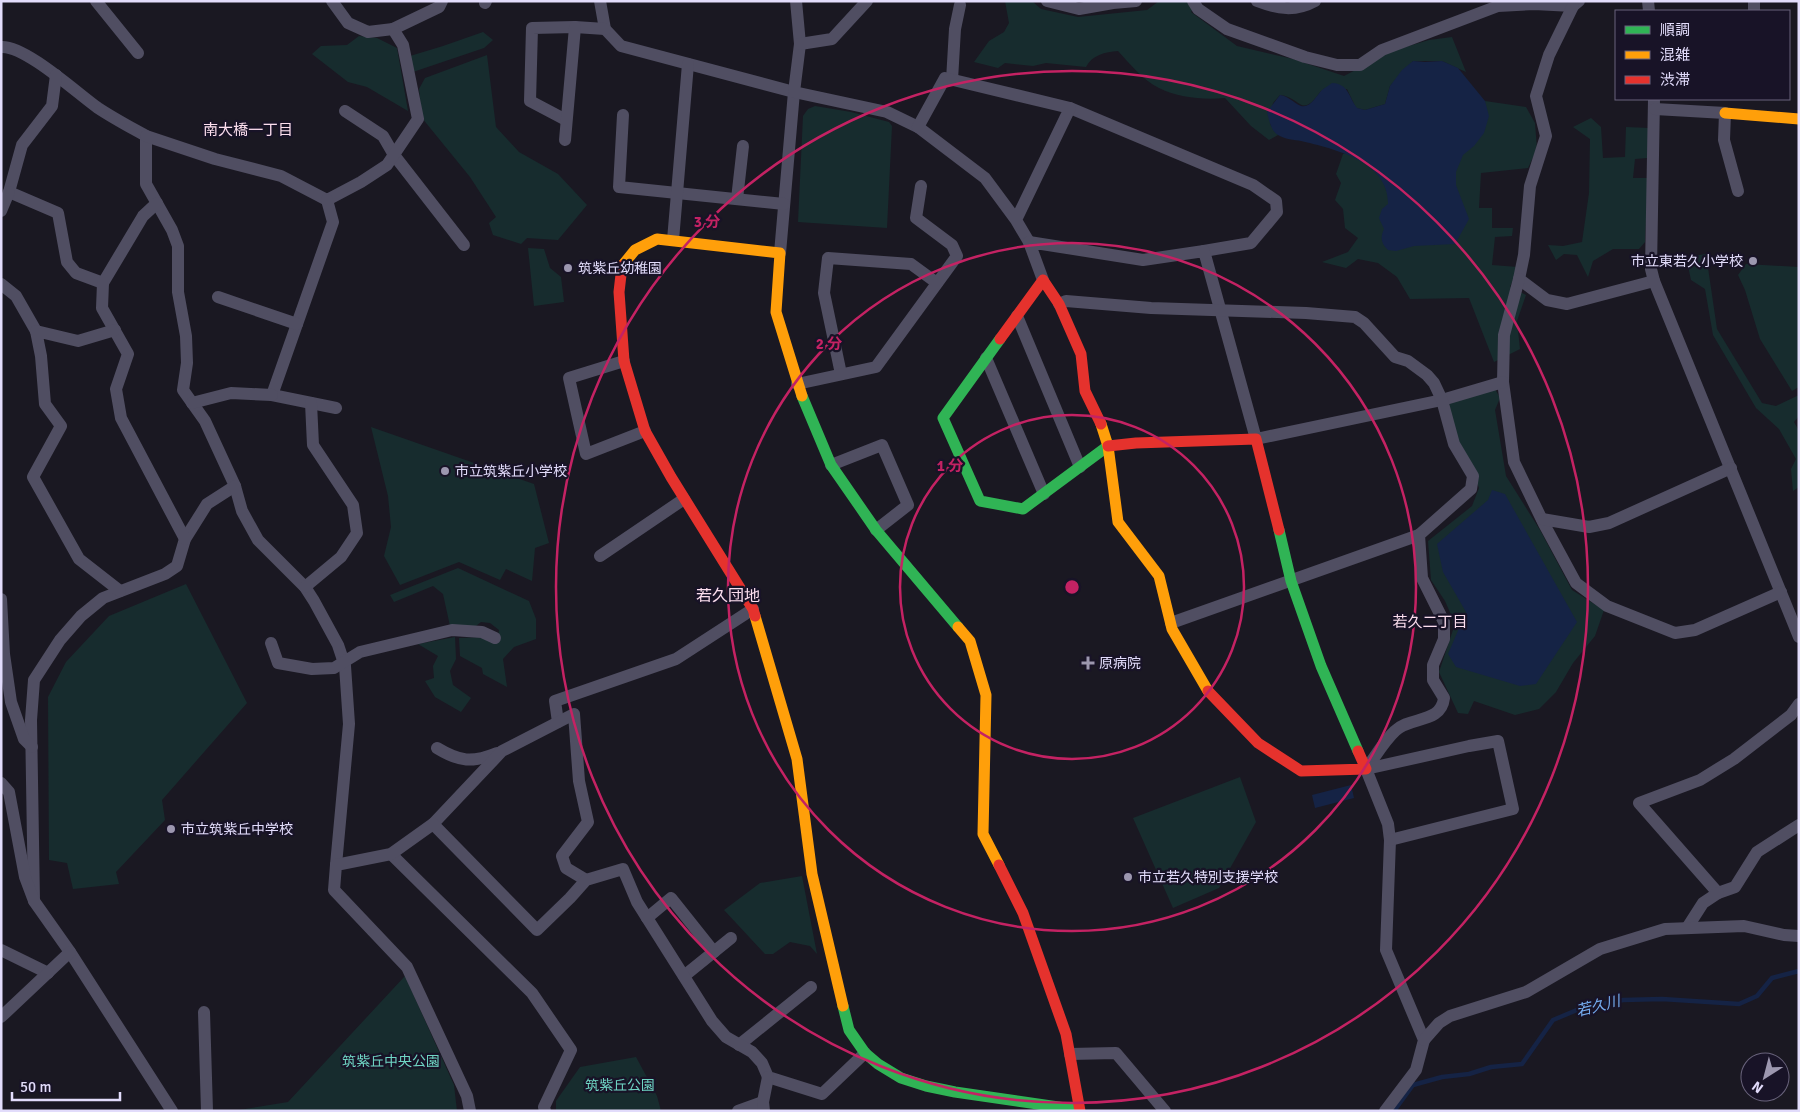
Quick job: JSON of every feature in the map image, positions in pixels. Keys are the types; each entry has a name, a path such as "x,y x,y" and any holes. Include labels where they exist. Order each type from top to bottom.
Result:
{"street":[{"path":"96,1 138,53"},
{"path":"332,1 348,23 368,32 393,29 439,7 442,1"},
{"path":"600,1 605,29 620,46 794,92 887,112 918,127 985,178 1016,220 1028,242 1043,280 1059,304 1081,354 1085,391 1101,425 1108,446 1118,522 1159,576 1172,630 1208,691 1258,743 1300,771 1366,769 1498,741 1513,809 1390,840"},
{"path":"780,253 657,238 635,250 622,265 619,292 624,361 645,431 684,499 753,609 797,759 812,874 849,1030 865,1053 878,1064 901,1078 954,1092 1079,1110 1066,1034 1023,913 983,834 986,695 970,641 876,530 831,465 797,384 776,312 794,92 800,44 796,1"},
{"path":"800,44 832,39 867,1"},
{"path":"1047,1 1079,8 1136,1"},
{"path":"1193,1 1198,9 1227,29 1305,57 1337,65 1360,65 1382,50 1498,6 1576,4 1549,55 1536,96 1546,136 1530,186 1524,255 1504,335 1503,382 1514,462 1576,584 1607,606 1675,632 1696,630 1782,592"},
{"path":"1257,1 1271,7 1291,9 1306,6 1315,1"},
{"path":"952,80 960,5"},
{"path":"566,120 530,101 532,28 574,27 605,29"},
{"path":"565,140 574,27"},
{"path":"327,200 361,182 387,165 418,119 403,45 393,29"},
{"path":"1,47 8,46 19,52 56,75 98,108 146,136 215,159 281,176 327,200 333,222 272,395"},
{"path":"673,240 688,64"},
{"path":"1,211 9,192 22,145 52,106 56,75"},
{"path":"918,127 945,78 1070,108 1253,185 1276,201 1277,212 1251,243 1204,251 1143,260 1028,242"},
{"path":"1799,119 1725,113 1655,104 1651,269 1654,281 1799,636"},
{"path":"1016,220 1070,108"},
{"path":"345,111 382,136 394,155 464,245"},
{"path":"1725,113 1724,140 1738,191"},
{"path":"623,115 619,187 784,204"},
{"path":"146,136 146,184 172,230 178,246 178,292 186,336 187,363 183,390 205,420 235,486 242,511 258,540 305,587 338,645 343,662 349,724 334,890 408,967 468,1096 470,1111"},
{"path":"738,200 743,146"},
{"path":"797,384 876,367 958,256 952,245 916,218 921,186"},
{"path":"9,192 58,212 67,262 76,273 103,282"},
{"path":"157,203 143,216 103,282 102,308 128,354 116,389 121,418 185,539"},
{"path":"1204,251 1256,439 1291,581 1321,666 1388,824 1390,840 1386,950 1424,1040"},
{"path":"841,374 824,293 828,258 911,264 938,282"},
{"path":"1519,278 1547,300 1567,304 1654,281"},
{"path":"1043,280 942,418 980,501 1023,509 1108,446 1136,443 1256,439 1442,400 1503,382"},
{"path":"1,284 16,296 36,331 41,356 45,404 61,426 33,477 79,559 120,591"},
{"path":"218,297 297,324"},
{"path":"1059,304 1066,301 1151,308 1306,313 1355,317 1364,323 1395,357 1408,361 1427,375 1434,383 1442,400 1454,444 1473,476 1471,489 1419,535 1170,623"},
{"path":"1017,316 1080,467"},
{"path":"36,331 78,341 115,330"},
{"path":"986,358 1044,494"},
{"path":"624,361 569,378 586,454 645,431"},
{"path":"192,403 231,394 272,395 336,408"},
{"path":"305,587 341,557 358,532 353,505 313,445 311,403"},
{"path":"831,465 882,445 908,505 876,530"},
{"path":"1542,519 1589,527 1608,523 1731,468"},
{"path":"34,901 31,720 34,680 60,640 81,616 103,598 165,574 177,566 185,539 207,504 235,486"},
{"path":"600,556 684,499"},
{"path":"1366,769 1396,730 1437,713 1443,707 1444,698 1433,680 1432,665 1444,639 1444,622 1422,578 1419,535"},
{"path":"1,599 4,654 11,702 24,739 32,747"},
{"path":"558,722 555,701 676,659 753,609"},
{"path":"271,644 278,664 312,669 334,668 360,652 452,630 482,632 495,638"},
{"path":"1718,893 1639,803 1700,780 1734,759 1791,715 1799,704"},
{"path":"437,748 453,758 479,760 502,751 574,714 579,781 588,822 562,856 566,868 586,880"},
{"path":"336,865 391,854 433,824 502,751"},
{"path":"1,783 9,792 24,877 34,901 70,952 172,1111"},
{"path":"433,824 537,930 586,880 624,869 637,902 712,1020 726,1037 752,1052 762,1063 768,1077 763,1106 738,1111"},
{"path":"1687,928 1703,903 1718,893 1735,886 1757,852 1799,825"},
{"path":"391,854 532,993 571,1050 544,1107 545,1111"},
{"path":"647,918 672,898 714,952"},
{"path":"1385,1111 1416,1070 1424,1040 1439,1023 1450,1016 1526,992 1600,949 1665,929 1744,926 1784,936 1799,936"},
{"path":"684,976 731,938"},
{"path":"1,950 48,973"},
{"path":"1,1017 70,952"},
{"path":"739,1045 811,987"},
{"path":"204,1012 207,1111"},
{"path":"768,1077 822,1094 865,1053"},
{"path":"1070,1054 1116,1053 1165,1111"}],"green space":[{"path":"1005,1 1032,1 1041,9 1078,17 1147,10 1159,1 1198,1 1191,12 1237,46 1293,59 1344,76 1392,51 1429,40 1452,37 1466,72 1442,61 1413,61 1390,86 1385,104 1365,110 1356,108 1347,89 1321,91 1314,100 1305,106 1293,99 1280,95 1273,103 1270,124 1278,135 1269,140 1251,126 1225,98 1192,98 1159,88 1142,76 1118,51 1099,55 1086,67 1046,63 1033,66 1005,63 998,68 974,62 989,41 1004,32 1009,23"},
{"path":"483,32 493,40 484,48 413,72 410,56"},
{"path":"359,36 377,38 397,48 408,111 367,87 348,82 312,54 321,46 347,45"},
{"path":"487,55 496,127 519,152 558,174 587,205 558,240 527,238 521,244 493,235 489,223 496,217 470,177 422,118 419,89 425,78"},
{"path":"1485,101 1526,107 1535,123 1537,149 1528,168 1481,173 1479,208 1492,208 1492,228 1513,228 1512,236 1495,237 1492,265 1518,267 1510,287 1526,295 1517,321 1520,349 1494,362 1469,298 1410,299 1397,277 1378,263 1358,259 1346,268 1322,262 1348,252 1358,238 1345,228 1343,209 1335,200 1341,183 1336,174 1343,154"},
{"path":"815,106 851,112 889,122 892,126 887,228 798,222 803,116 808,109"},
{"path":"1591,118 1601,127 1603,158 1625,157 1626,127 1649,128 1647,158 1635,159 1633,178 1648,178 1645,242 1639,249 1613,249 1593,261 1588,277 1577,255 1564,254 1556,260 1548,245 1563,246 1582,242 1589,193 1590,139 1573,127"},
{"path":"528,248 544,249 550,268 561,277 564,302 534,306"},
{"path":"1706,254 1717,329 1762,403 1776,406 1799,395 1799,416 1794,422 1799,431 1799,487 1793,491 1791,469 1796,459 1779,429 1756,408 1713,335 1705,289 1691,280 1686,257"},
{"path":"1746,264 1799,267 1799,387 1792,391 1760,339 1745,290 1738,275"},
{"path":"1495,389 1500,398 1495,410 1506,476 1540,530 1572,590 1604,610 1595,636 1573,663 1556,692 1539,709 1515,715 1474,701 1468,714 1458,713 1439,672 1453,630 1452,617 1445,601 1431,580 1428,541 1472,506 1479,488 1470,464 1457,444 1449,403"},
{"path":"371,427 534,484 549,543 535,548 532,581 506,569 500,580 459,562 400,585 384,556 391,527 388,496"},
{"path":"458,568 529,601 536,619 536,639 514,647 503,659 507,687 483,674 482,668 460,656 459,638 485,637 497,642 499,630 490,623 481,622 476,626 450,626 443,594 433,586 394,602 390,595"},
{"path":"186,584 247,703 162,800 165,820 116,872 119,884 73,889 67,863 49,860 48,697 66,662 109,616"},
{"path":"455,637 456,659 450,671 453,685 471,698 461,712 435,697 425,681 434,678 433,666 438,656 418,644"},
{"path":"1240,777 1256,822 1219,888 1173,908 1133,818"},
{"path":"802,876 817,954 810,946 790,942 773,954 765,954 724,910 760,883"},
{"name":"筑紫丘中央公園","path":"405,976 454,1085 457,1111 233,1111 288,1102"},
{"name":"筑紫丘公園","path":"636,1057 657,1096 661,1111 556,1111 556,1101 580,1067"}],"water":[{"path":"1413,61 1442,61 1458,68 1485,101 1489,116 1484,133 1474,146 1463,155 1456,172 1456,185 1469,219 1455,244 1414,246 1396,251 1388,250 1382,240 1384,229 1379,218 1382,209 1388,204 1386,189 1370,167 1357,159 1329,148 1278,135 1272,128 1267,112 1280,95 1301,106 1308,105 1322,90 1332,83 1342,86 1348,91 1357,108 1365,110 1385,104 1390,86 1402,70"},
{"path":"1492,490 1505,494 1577,622 1536,684 1520,686 1456,667 1448,654 1466,612 1443,572 1437,544 1488,500"},
{"path":"1351,785 1354,798 1315,808 1312,795"}],"waterway":[{"name":"若久川","path":"1394,1111 1413,1085 1442,1077 1469,1074 1491,1067 1522,1064 1553,1020 1584,1007 1623,1000 1662,999 1739,1004 1757,996 1772,978 1799,971"}],"traffic: fast":[{"path":"1000,339 943,418 980,501 1023,509 1108,446"},
{"path":"802,396 831,465 876,530 958,627"},
{"path":"1279,530 1291,581 1321,666 1358,751"},
{"path":"843,1006 849,1030 865,1053 878,1064 901,1078 955,1092 1079,1110"}],"traffic: slow":[{"path":"1725,113 1799,119"},
{"path":"622,266 635,250 657,239 780,253 776,312 802,396"},
{"path":"1101,424 1108,446 1118,522 1159,576 1172,629 1208,691"},
{"path":"755,616 797,759 812,874 843,1006"},
{"path":"958,627 970,641 986,695 983,834 999,865"}],"traffic: jam":[{"path":"622,266 619,292 624,361 645,431 671,477 753,609 755,616"},
{"path":"1000,339 1043,280 1059,304 1081,354 1085,391 1101,424"},
{"path":"1108,446 1136,443 1256,439 1279,530"},
{"path":"1208,691 1258,743 1301,771 1366,769 1358,751"},
{"path":"999,865 1023,913 1066,1034 1080,1111"}],"place":[{"name":"市立東若久小学校","path":"1753,261"},
{"name":"筑紫丘幼稚園","path":"568,268"},
{"name":"市立筑紫丘小学校","path":"445,471"},
{"name":"原病院","path":"1088,663"},
{"name":"市立筑紫丘中学校","path":"171,829"},
{"name":"市立若久特別支援学校","path":"1128,877"}],"district":[{"name":"南大橋一丁目","path":"248,130"},
{"name":"若久団地","path":"728,595"},
{"name":"若久二丁目","path":"1430,622"}]}
